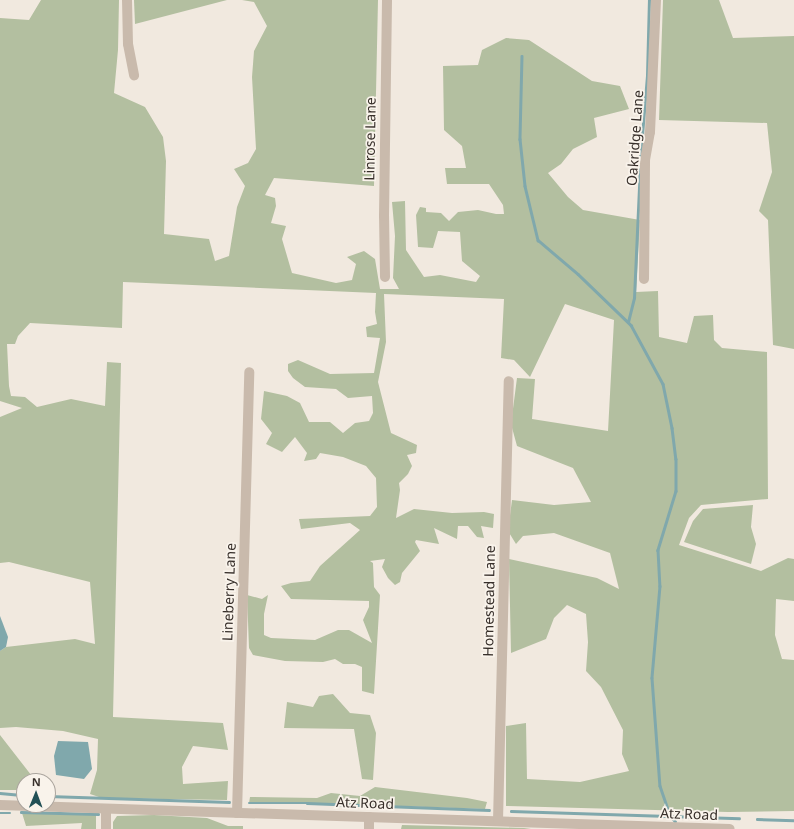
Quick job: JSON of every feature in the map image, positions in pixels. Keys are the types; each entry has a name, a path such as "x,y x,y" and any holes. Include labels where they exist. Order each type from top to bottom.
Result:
{"street":[{"path":"127,0 128,44 134,75"},
{"name":"Linrose Lane","path":"385,277 384,208 387,0"},
{"name":"Oakridge Lane","path":"644,279 645,160 650,132 656,0"},
{"name":"Lineberry Lane","path":"237,813 249,372"},
{"name":"Homestead Lane","path":"498,821 508,381"},
{"name":"Atz Road","path":"0,805 730,829"},
{"path":"106,809 106,829"},
{"path":"369,817 369,829"}],"green space":[{"path":"41,0 119,0 118,50 114,93 145,107 163,137 166,161 164,234 209,239 215,261 229,256 237,207 245,186 234,169 248,163 256,149 252,77 254,51 267,26 254,2 242,0 378,0 374,186 274,178 265,195 275,198 276,206 271,223 286,226 282,239 292,273 336,283 352,280 356,264 347,257 364,251 375,259 380,289 399,289 393,278 395,236 392,202 405,201 406,250 424,277 440,275 476,282 480,276 462,261 460,232 438,231 433,248 418,247 416,215 420,207 426,208 426,212 441,213 449,221 458,212 478,210 496,214 504,214 503,205 489,184 447,184 445,168 466,168 462,146 444,130 443,66 478,65 482,50 506,38 529,40 592,81 620,86 629,109 594,118 597,137 573,149 561,164 548,173 568,197 583,210 640,220 636,292 658,291 659,337 687,343 694,316 713,315 714,340 722,348 767,352 768,499 701,505 689,518 679,545 761,571 788,558 794,559 794,601 776,599 775,635 782,659 794,660 794,811 728,812 506,806 506,726 526,723 527,779 580,782 629,771 622,754 623,730 601,687 586,671 588,642 586,614 567,605 554,618 546,639 511,653 509,559 597,578 619,589 610,553 554,533 523,536 516,544 508,531 512,500 554,505 591,502 573,468 517,446 511,424 517,378 535,379 532,419 608,431 614,320 565,304 530,377 514,360 501,358 504,299 384,294 386,342 378,382 391,433 417,445 416,453 407,455 412,466 408,474 399,483 400,490 396,518 414,509 452,513 484,512 494,514 493,528 481,526 484,538 477,537 468,526 458,526 457,539 434,528 439,544 416,540 415,542 420,551 402,573 400,582 395,585 388,578 382,567 385,559 370,561 373,563 374,587 380,595 374,694 362,691 362,667 355,664 343,664 335,659 323,662 285,661 253,655 249,648 247,595 262,599 268,595 264,614 264,635 271,638 315,640 338,630 349,630 372,643 363,620 369,607 369,601 291,599 281,586 291,583 310,581 320,566 360,530 350,523 301,529 299,519 370,516 377,507 376,478 366,466 343,457 320,453 316,459 304,461 307,453 295,437 282,452 266,444 272,433 261,419 264,391 287,396 300,403 309,422 330,422 343,433 355,423 369,421 373,413 372,396 348,398 336,389 305,387 293,378 288,371 288,364 298,360 330,374 374,373 380,338 367,337 366,327 377,324 375,312 376,293 123,282 122,328 30,323 18,336 15,344 7,344 9,386 11,396 25,397 37,407 71,399 105,406 107,362 121,363 113,717 223,723 228,750 193,746 182,767 183,784 228,781 227,800 102,798 90,794 97,770 98,739 63,731 16,727 0,728 0,651 6,647 75,639 95,644 90,582 9,562 0,563 0,417 22,408 0,401 0,18 29,20"},
{"path":"134,0 227,0 135,24"},
{"path":"663,0 719,0 733,38 794,36 794,349 773,345 768,220 759,211 772,172 767,123 659,120"},
{"path":"753,505 751,527 756,544 751,564 684,542 693,521 703,509"},
{"path":"333,694 350,713 370,715 376,733 373,780 362,779 354,729 284,728 287,702 313,707 319,696"},
{"path":"0,735 30,773 16,773 16,790 0,790"},
{"path":"375,787 467,798 487,802 485,809 308,803 249,803 250,797 317,798 331,793 360,796"},
{"path":"22,813 96,815 96,829 81,829 82,823 26,826"},
{"path":"154,815 207,818 228,826 243,826 243,829 113,829 113,822 117,816"},
{"path":"402,825 524,828 531,829 401,829"}],"water":[{"path":"0,616 8,637 6,647 0,651"},
{"path":"58,741 88,742 92,769 84,779 56,775 54,756"}],"waterway":[{"path":"640,159 647,75 649,0"},
{"path":"522,56 520,139 525,186 538,240 578,274 631,325 663,384 672,428 676,459 676,491 658,550 660,586 652,678 660,786 670,815 675,821"},
{"path":"628,322 634,298 640,166"},
{"path":"0,793 16,794"},
{"path":"56,796 229,802"},
{"path":"249,803 307,803 489,810"},
{"path":"511,811 739,818"},
{"path":"0,813 10,813"},
{"path":"56,813 98,814"},
{"path":"757,819 794,820"}]}
